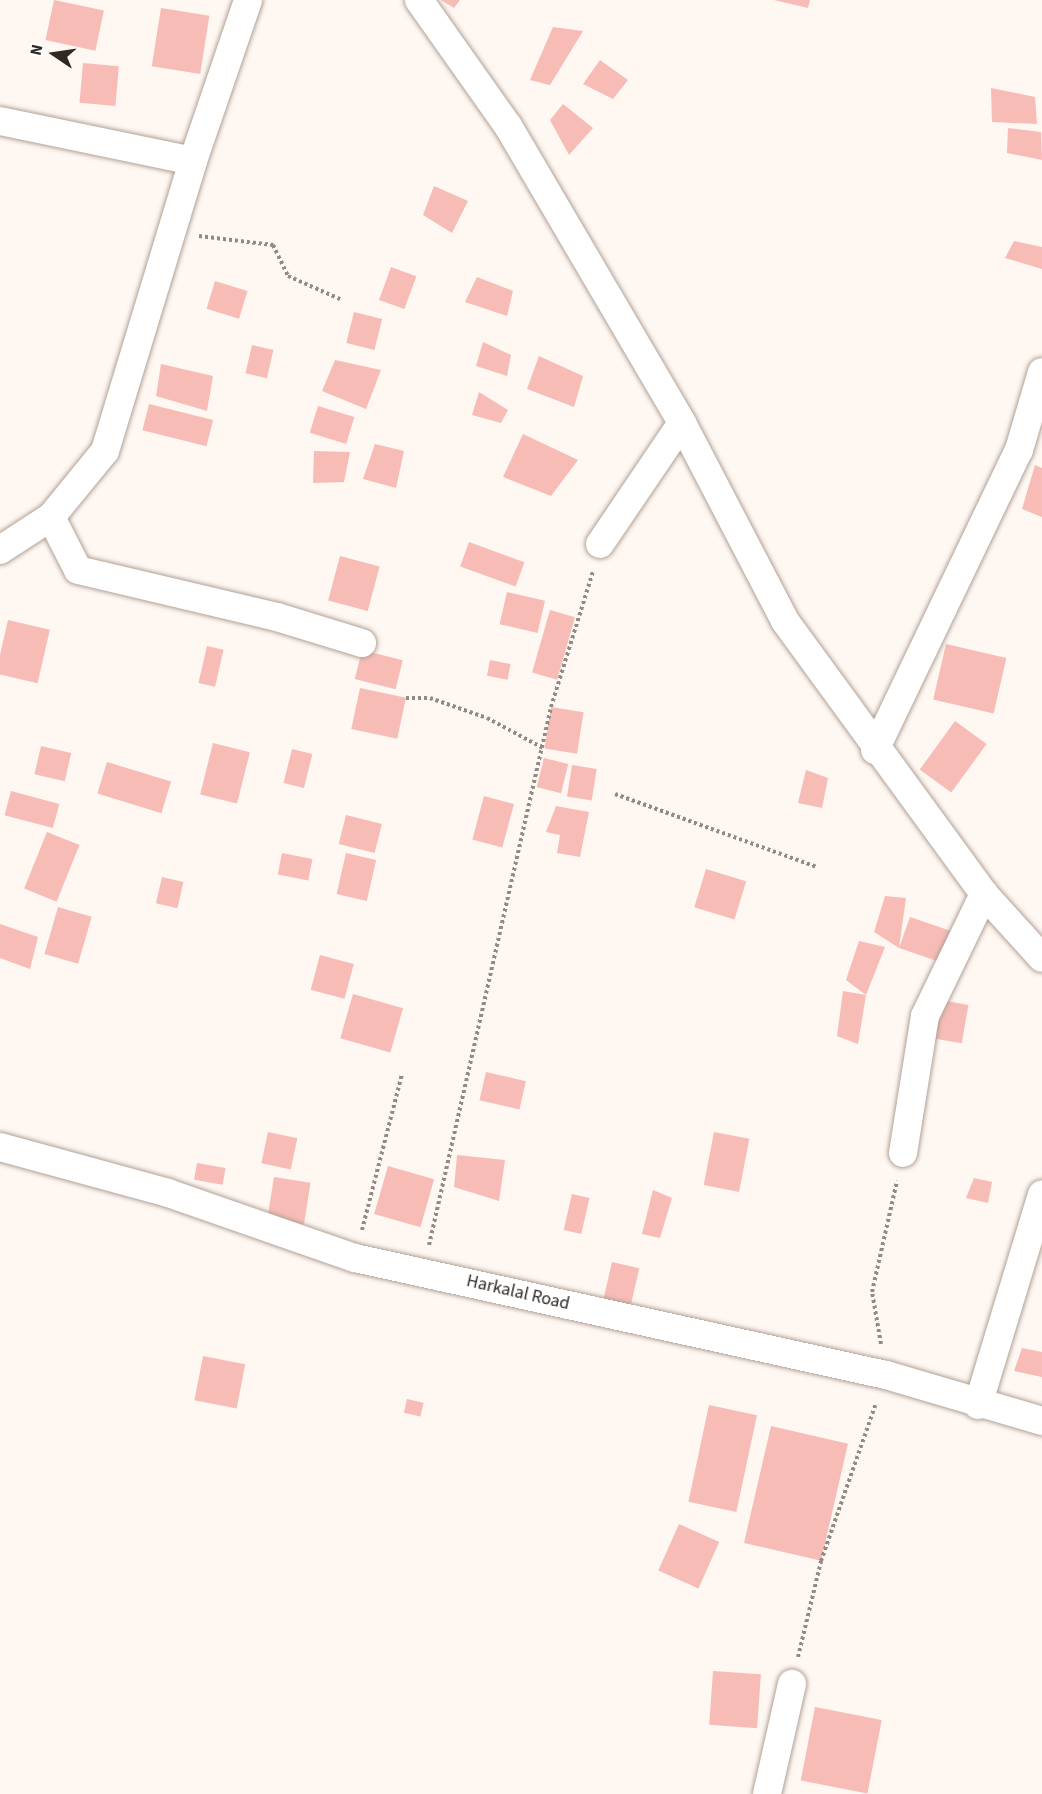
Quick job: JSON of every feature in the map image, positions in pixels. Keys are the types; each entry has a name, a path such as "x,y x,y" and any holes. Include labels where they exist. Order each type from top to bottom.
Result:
{"street":[{"path":"0,550 51,517 105,451 193,161 248,0"},
{"path":"419,0 507,126 682,423 785,621 875,750 984,894 1042,958"},
{"path":"0,121 193,161"},
{"path":"875,750 1019,450 1042,372"},
{"path":"600,544 682,423"},
{"path":"51,517 78,570 278,617 362,643"},
{"path":"903,1153 925,1016 984,894"},
{"name":"Harkalal Road","path":"0,1147 168,1193 355,1258 423,1271 886,1375 978,1405 1042,1421"},
{"path":"978,1405 1042,1194"},
{"path":"767,1794 792,1684"}],"path":[{"path":"172,232 273,245 288,276 340,299"},
{"path":"423,1271 543,748 600,544"},
{"path":"406,698 430,698 487,718 543,748"},
{"path":"615,794 817,867"},
{"path":"355,1258 402,1074"},
{"path":"792,1684 821,1561 886,1375 872,1292 903,1153"}],"building":[{"path":"54,0 104,11 95,51 45,40"},
{"path":"441,0 460,0 454,8"},
{"path":"774,0 810,0 808,8"},
{"path":"161,8 209,16 200,74 152,66"},
{"path":"553,27 583,31 550,85 530,80"},
{"path":"600,60 628,80 613,99 583,84"},
{"path":"83,63 119,66 115,106 80,103"},
{"path":"991,88 1035,97 1037,124 992,122"},
{"path":"563,104 593,128 569,155 550,120"},
{"path":"1008,128 1041,132 1042,160 1007,153"},
{"path":"434,186 468,201 452,233 423,215"},
{"path":"1014,241 1042,247 1042,269 1005,258"},
{"path":"391,267 416,276 404,309 379,300"},
{"path":"477,277 513,291 507,316 465,302"},
{"path":"215,281 248,291 239,319 207,309"},
{"path":"354,312 382,319 374,350 346,343"},
{"path":"483,342 511,355 507,376 476,366"},
{"path":"252,345 273,350 267,378 245,373"},
{"path":"539,356 583,376 574,407 527,389"},
{"path":"335,360 381,370 366,409 322,391"},
{"path":"161,364 213,376 207,411 156,396"},
{"path":"479,392 508,410 501,423 472,415"},
{"path":"149,404 213,420 207,446 142,430"},
{"path":"318,406 354,417 346,444 310,433"},
{"path":"523,434 578,460 551,496 503,477"},
{"path":"375,444 404,451 396,488 363,479"},
{"path":"314,451 350,452 344,482 313,483"},
{"path":"1035,465 1042,468 1042,517 1022,509"},
{"path":"469,542 524,562 516,587 460,566"},
{"path":"340,556 380,567 368,611 328,600"},
{"path":"507,592 545,601 538,633 500,624"},
{"path":"550,610 575,617 557,680 532,672"},
{"path":"8,620 50,630 38,683 0,675 0,655"},
{"path":"946,644 1006,658 994,713 933,700"},
{"path":"207,646 224,650 215,687 198,683"},
{"path":"362,650 403,660 395,689 355,679"},
{"path":"490,660 511,664 508,680 487,676"},
{"path":"360,688 406,698 397,739 351,729"},
{"path":"551,707 584,712 577,754 544,748"},
{"path":"955,721 987,744 951,792 920,770"},
{"path":"213,743 250,752 237,804 200,794"},
{"path":"41,746 71,753 65,781 34,774"},
{"path":"292,749 312,754 304,788 284,783"},
{"path":"544,758 568,764 561,793 537,787"},
{"path":"107,762 171,782 161,813 97,794"},
{"path":"572,765 597,769 592,801 567,797"},
{"path":"806,770 828,778 822,808 798,803"},
{"path":"11,791 59,804 53,828 5,815"},
{"path":"484,796 514,804 502,847 472,839"},
{"path":"556,806 589,812 580,857 557,853 560,835 546,832"},
{"path":"346,815 382,824 375,853 339,844"},
{"path":"47,832 79,845 57,902 24,889"},
{"path":"282,853 312,859 308,881 278,875"},
{"path":"346,853 376,860 367,901 337,894"},
{"path":"706,869 746,881 734,920 694,907"},
{"path":"162,877 183,882 177,908 156,903"},
{"path":"885,896 906,898 899,948 874,932"},
{"path":"58,907 92,917 78,964 44,954"},
{"path":"910,917 951,931 940,962 899,948"},
{"path":"0,924 38,937 30,969 0,958"},
{"path":"859,941 885,947 866,995 846,980"},
{"path":"320,955 354,964 344,999 311,990"},
{"path":"843,991 866,995 858,1044 837,1036"},
{"path":"353,994 403,1008 390,1053 340,1038"},
{"path":"935,999 968,1005 962,1043 928,1037"},
{"path":"486,1072 526,1081 519,1109 479,1100"},
{"path":"268,1132 297,1138 291,1170 261,1163"},
{"path":"714,1132 749,1139 739,1192 704,1185"},
{"path":"457,1155 505,1160 499,1201 454,1187"},
{"path":"197,1163 226,1168 223,1185 194,1180"},
{"path":"388,1166 434,1179 420,1227 374,1214"},
{"path":"274,1177 311,1183 304,1224 267,1218"},
{"path":"974,1178 992,1182 988,1203 966,1198"},
{"path":"653,1190 672,1198 660,1238 642,1234"},
{"path":"572,1194 590,1198 581,1234 564,1230"},
{"path":"612,1262 639,1268 627,1320 600,1314"},
{"path":"1022,1348 1042,1352 1042,1377 1014,1371"},
{"path":"203,1356 245,1364 237,1408 194,1400"},
{"path":"407,1399 424,1403 420,1416 404,1413"},
{"path":"709,1405 757,1415 736,1512 688,1502"},
{"path":"771,1426 848,1444 821,1561 744,1543"},
{"path":"679,1524 719,1542 698,1588 658,1571"},
{"path":"713,1671 761,1674 757,1728 709,1725"},
{"path":"815,1707 882,1720 867,1794 801,1781"}]}
